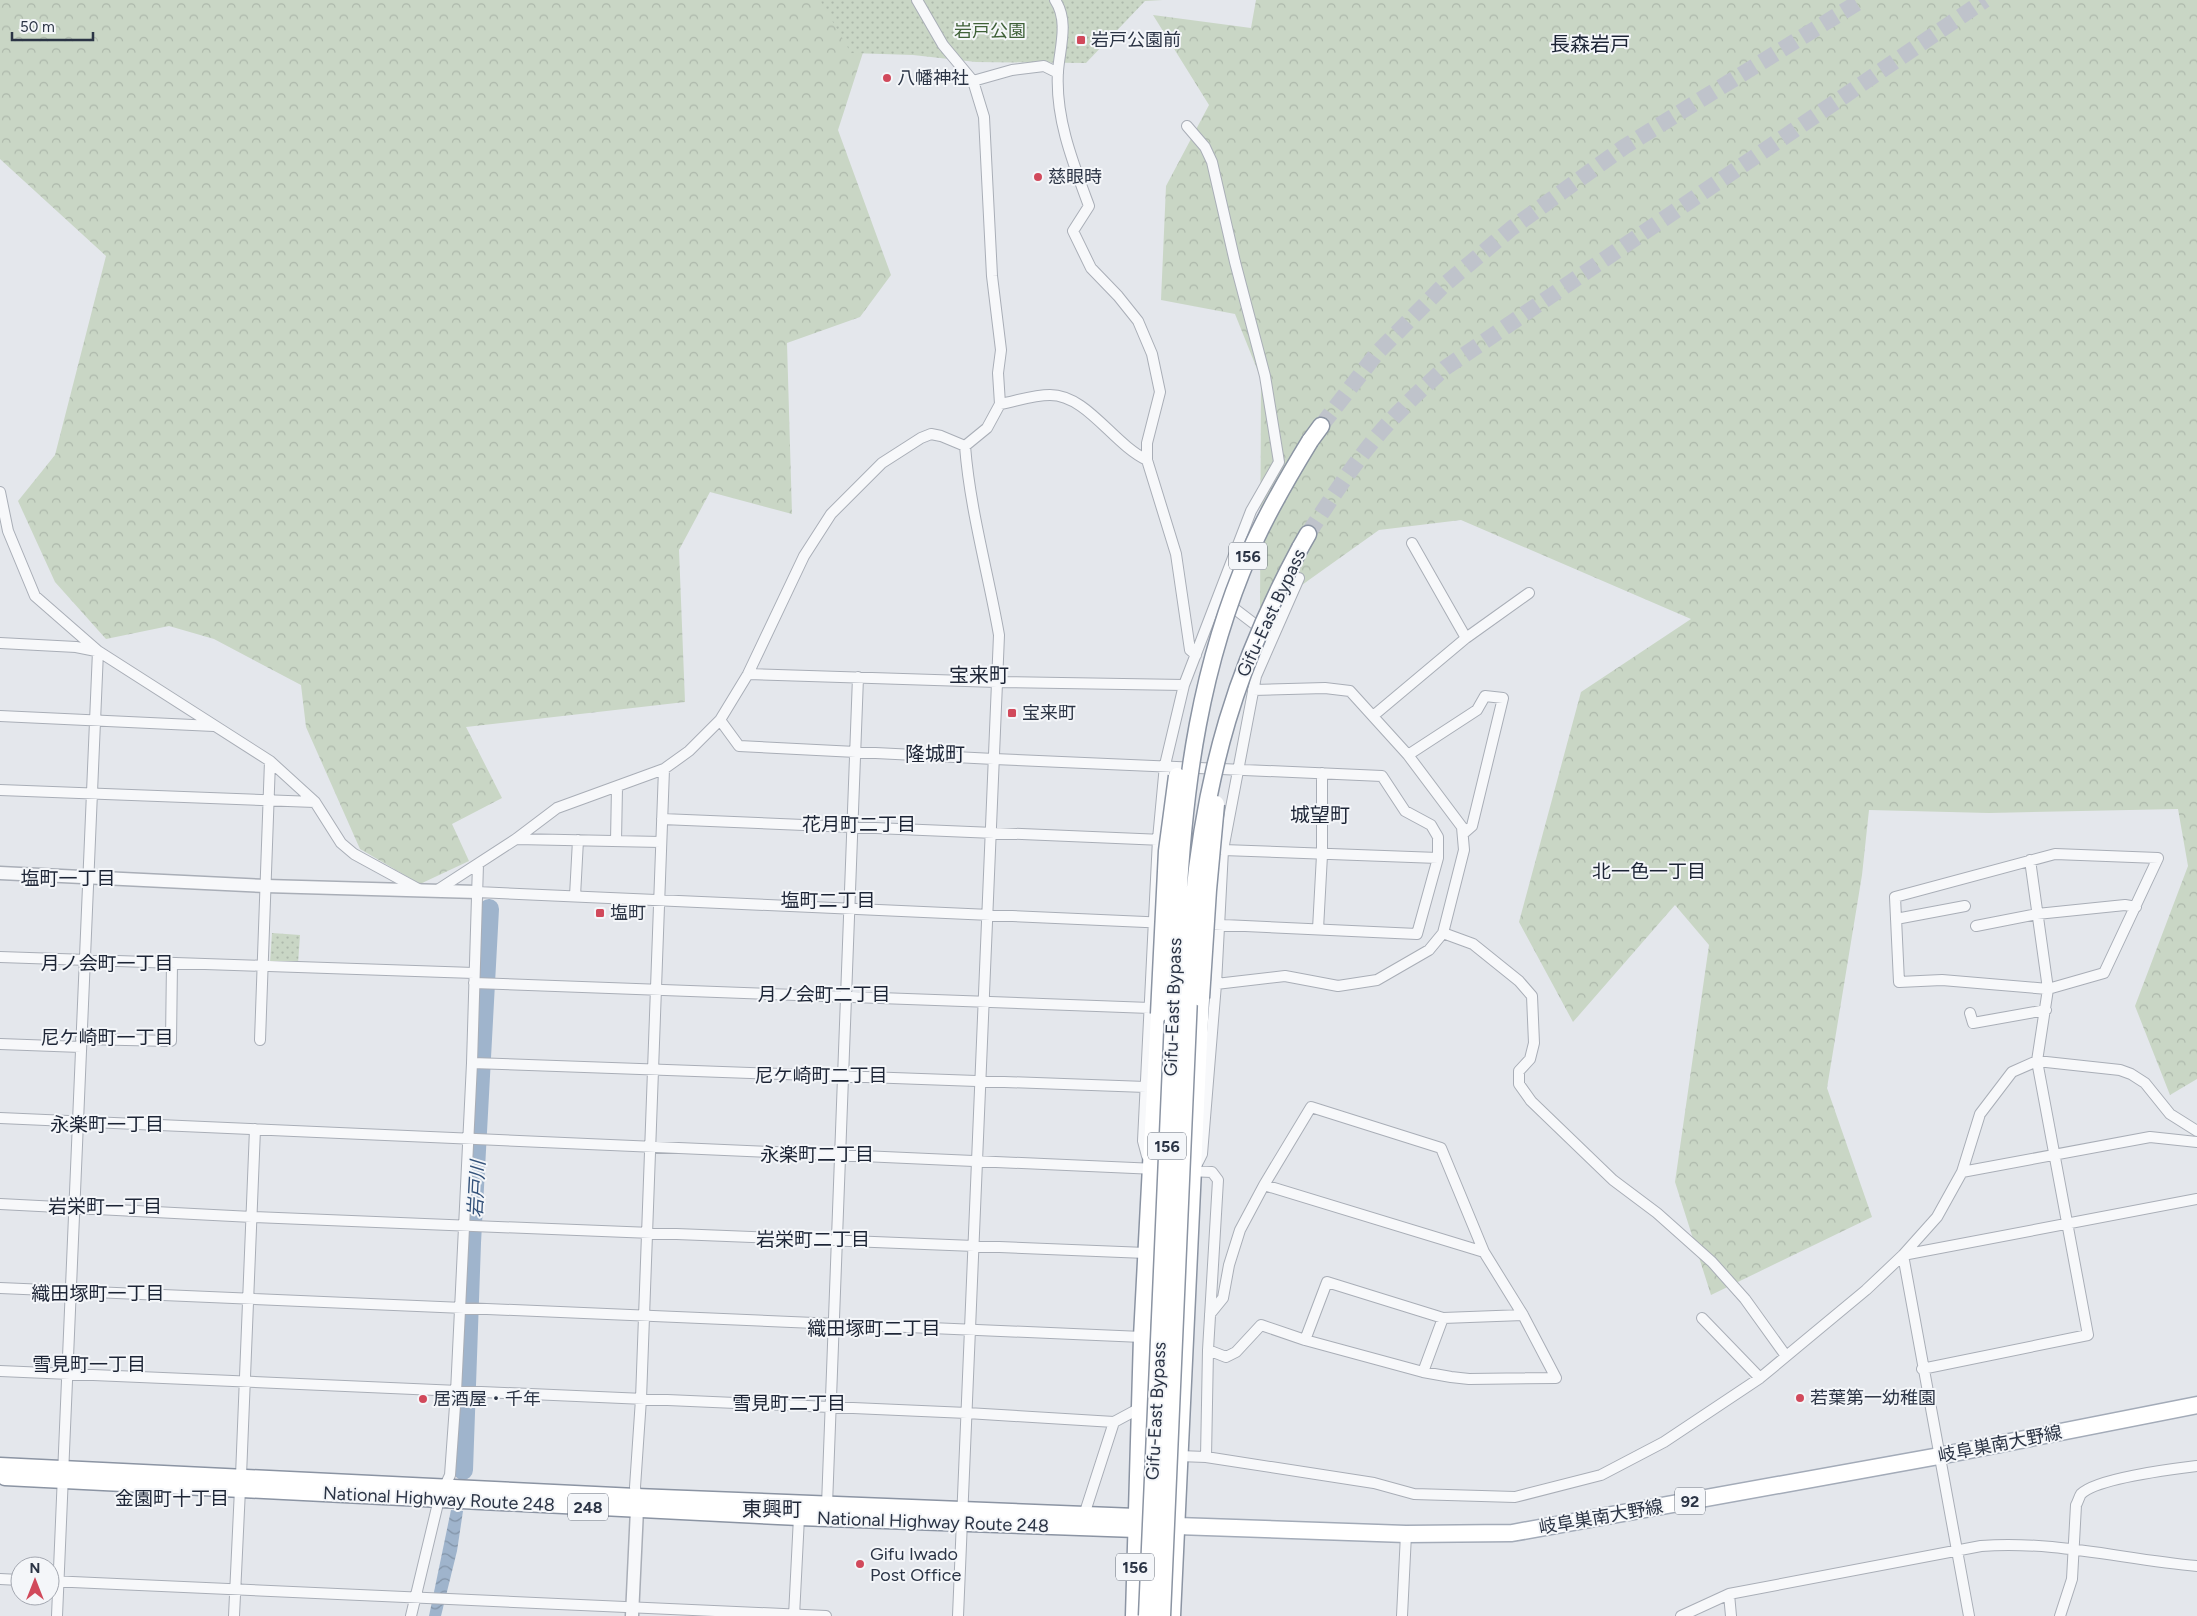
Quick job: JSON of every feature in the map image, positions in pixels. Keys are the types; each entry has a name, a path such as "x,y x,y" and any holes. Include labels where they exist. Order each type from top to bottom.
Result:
{"main road":[{"name":"Gifu-East Bypass","path":"1147,1616 1181,835 1193,740 1207,678 1233,596 1250,551 1310,442 1321,426"},
{"name":"Gifu-East Bypass","path":"1162,1616 1193,905 1205,809 1224,725 1254,642 1276,592 1304,541"},
{"name":"156","path":"1134,1616 1142,1337 1150,1169 1154,1128 1154,1011 1171,817 1189,713 1196,687 1207,678"},
{"name":"156","path":"1172,1616 1208,890 1216,796 1227,744 1224,725"},
{"name":"岐阜巣南大野線","path":"1177,1526 1406,1534 1512,1533 1939,1456 2197,1405"},
{"name":"National Highway Route 248","path":"0,1466 63,1473 637,1503 798,1517 1084,1515 1136,1523"},
{"name":"National Highway Route 248","path":"0,1477 63,1473"},
{"name":"National Highway Route 248","path":"637,1503 827,1505 962,1516 1136,1523"},
{"name":"248","path":"1136,1523 1177,1526"}],"street":[{"path":"917,0 943,46 974,81 984,117 992,276 1001,350 998,373 1000,404 987,428 965,446"},
{"path":"1055,0 1061,10 1063,28 1058,73 1063,129 1089,206 1073,231 1078,246 1091,268 1131,312 1144,332 1152,354 1160,392 1147,443 1147,460 1176,554 1190,650 1196,655"},
{"path":"974,81 1012,70 1044,66 1058,73"},
{"path":"1150,1169 1143,1141 1154,1011 1154,922 1158,839 1165,765 1184,685 1251,511 1279,462 1265,376 1235,262 1212,162 1205,146 1187,126"},
{"path":"1000,404 1050,395 1070,398 1121,444 1147,460"},
{"path":"436,891 516,839 557,808 664,769 689,751 720,720 748,674 804,556 831,514 882,463 921,438 931,434 965,446"},
{"path":"958,1616 999,635 990,581 972,505 965,446"},
{"path":"0,492 8,531 36,596 98,651 270,761 315,802 341,843 354,854 421,890"},
{"path":"1412,543 1466,638"},
{"path":"1194,1171 1202,1154 1216,984 1223,850 1256,676 1298,578"},
{"path":"1373,716 1466,638 1529,593"},
{"path":"1219,597 1271,638"},
{"path":"0,642 76,647 98,651"},
{"path":"56,1556 63,1473 98,651"},
{"path":"748,674 997,682 1184,685"},
{"path":"827,1505 858,677"},
{"path":"0,957 262,966 474,979 526,985 984,1002 1154,1011 1216,984 1285,976 1338,986 1377,980 1428,950 1443,933 1464,850 1464,833 1408,755 1350,691 1325,688 1253,690"},
{"path":"1408,755 1478,710 1485,696 1503,698 1472,826 1464,833"},
{"path":"0,716 214,726"},
{"path":"0,873 266,886 575,896 1417,934 1438,858 1438,837 1431,825 1405,811 1382,776 1239,768 994,760 739,746 720,720"},
{"path":"260,1040 270,761"},
{"path":"632,1611 664,769"},
{"path":"1318,929 1322,855 1322,773"},
{"path":"616,787 616,841"},
{"path":"0,790 315,802"},
{"path":"662,819 1158,839 1223,850 1438,858"},
{"path":"516,839 662,842"},
{"path":"575,896 578,840"},
{"path":"2055,854 2158,858 2104,973 2048,989 1942,980 1899,982 1895,897 2030,860 2055,854"},
{"path":"1922,1369 2088,1336 2037,1061 2048,989 2030,860"},
{"path":"411,1616 441,1493 450,1475 457,1392 461,1308 467,1138 472,1063 478,864"},
{"path":"1976,926 2037,914 2125,905 2136,907"},
{"path":"1896,918 1965,906"},
{"path":"1443,933 1473,944 1519,981 1532,996 1534,1042 1530,1059 1519,1071 1519,1084 1531,1101 1613,1180 1657,1213 1712,1262 1745,1299 1786,1356"},
{"path":"0,1044 171,1041 172,963"},
{"path":"1970,1013 1973,1023 2046,1010"},
{"path":"1180,1456 1206,1457 1374,1483 1414,1494 1515,1497 1601,1475 1664,1442 1760,1378 1866,1290 1903,1255 1937,1217 1962,1172 1980,1114 2012,1072 2037,1061 2120,1070 2131,1074 2145,1083 2170,1114 2197,1131"},
{"path":"472,1063 1146,1088"},
{"path":"1208,1350 1226,1357 1236,1352 1262,1325 1305,1340 1423,1372 1469,1379 1556,1378 1523,1315 1484,1252 1441,1148 1311,1107 1264,1184 1240,1230 1229,1264 1223,1298 1210,1314"},
{"path":"0,1118 1212,1172 1218,1180 1208,1350 1206,1457"},
{"path":"234,1616 255,1129"},
{"path":"1962,1172 2055,1157 2150,1137 2197,1142"},
{"path":"1264,1184 1484,1252"},
{"path":"1903,1255 2197,1200"},
{"path":"0,1204 252,1217 1146,1253"},
{"path":"1903,1255 1922,1369 1969,1616"},
{"path":"1305,1340 1327,1282 1444,1318 1523,1315"},
{"path":"0,1288 1142,1337"},
{"path":"1423,1372 1444,1318"},
{"path":"1702,1318 1760,1378"},
{"path":"0,1371 966,1413 1114,1422 1140,1408"},
{"path":"1084,1515 1114,1422"},
{"path":"2060,1616 2072,1580 2076,1505 2081,1494 2098,1484 2159,1471 2197,1466"},
{"path":"794,1616 798,1517"},
{"path":"1402,1616 1406,1534"},
{"path":"1680,1616 1729,1594 1956,1550 2000,1544 2073,1550 2197,1566"},
{"path":"60,1581 430,1597 632,1611 826,1616"},
{"path":"1729,1594 1731,1616"}],"green space":[{"path":"0,0 880,0 838,130 891,275 860,317 787,343 792,514 710,492 679,550 685,702 466,727 502,798 452,824 469,861 420,884 360,849 306,727 301,685 214,639 169,626 106,639 55,582 18,501 55,455 106,256 0,159"},
{"name":"岩戸公園","path":"820,0 1163,0 1145,1 1086,63 976,62 913,55 851,53"},
{"path":"1256,0 2197,0 2197,1079 2170,1095 2135,1006 2188,866 2178,809 1989,813 1869,810 1862,875 1827,1088 1872,1217 1711,1295 1675,1182 1709,945 1675,905 1573,1022 1519,922 1581,692 1691,619 1461,520 1379,530 1260,615 1261,379 1235,314 1161,300 1166,186 1209,105 1153,15 1251,28"},
{"path":"272,933 300,935 298,964 270,963"}],"water":[{"path":"451,1510 463,1511 457,1551 441,1616 429,1616"}],"waterway":[{"name":"岩戸川","path":"463,1470 471,1243 489,909"}],"tunnel":[{"path":"1321,426 1377,353 1443,286 1512,228 1624,147 1862,0"},
{"path":"1308,534 1352,468 1376,437 1445,368 1985,0"}],"place":[{"name":"岩戸公園前","path":"1081,40"},
{"name":"八幡神社","path":"887,78"},
{"name":"慈眼時","path":"1038,177"},
{"name":"宝来町","path":"1012,713"},
{"name":"塩町","path":"600,913"},
{"name":"若葉第一幼稚園","path":"1800,1398"},
{"name":"居酒屋・千年","path":"423,1399"},
{"name":"Gifu Iwado Post Office","path":"860,1564"}],"district":[{"name":"長森岩戸","path":"1590,44"},
{"name":"宝来町","path":"979,675"},
{"name":"隆城町","path":"935,754"},
{"name":"城望町","path":"1320,815"},
{"name":"花月町二丁目","path":"859,824"},
{"name":"北一色一丁目","path":"1649,871"},
{"name":"塩町一丁目","path":"68,878"},
{"name":"塩町二丁目","path":"828,900"},
{"name":"月ノ会町一丁目","path":"107,963"},
{"name":"月ノ会町二丁目","path":"824,994"},
{"name":"尼ケ崎町一丁目","path":"107,1037"},
{"name":"尼ケ崎町二丁目","path":"821,1075"},
{"name":"永楽町一丁目","path":"107,1124"},
{"name":"永楽町二丁目","path":"817,1154"},
{"name":"岩栄町一丁目","path":"105,1206"},
{"name":"岩栄町二丁目","path":"813,1239"},
{"name":"織田塚町一丁目","path":"98,1293"},
{"name":"織田塚町二丁目","path":"874,1328"},
{"name":"雪見町一丁目","path":"89,1364"},
{"name":"雪見町二丁目","path":"789,1403"},
{"name":"金園町十丁目","path":"172,1498"},
{"name":"東興町","path":"772,1509"}]}
